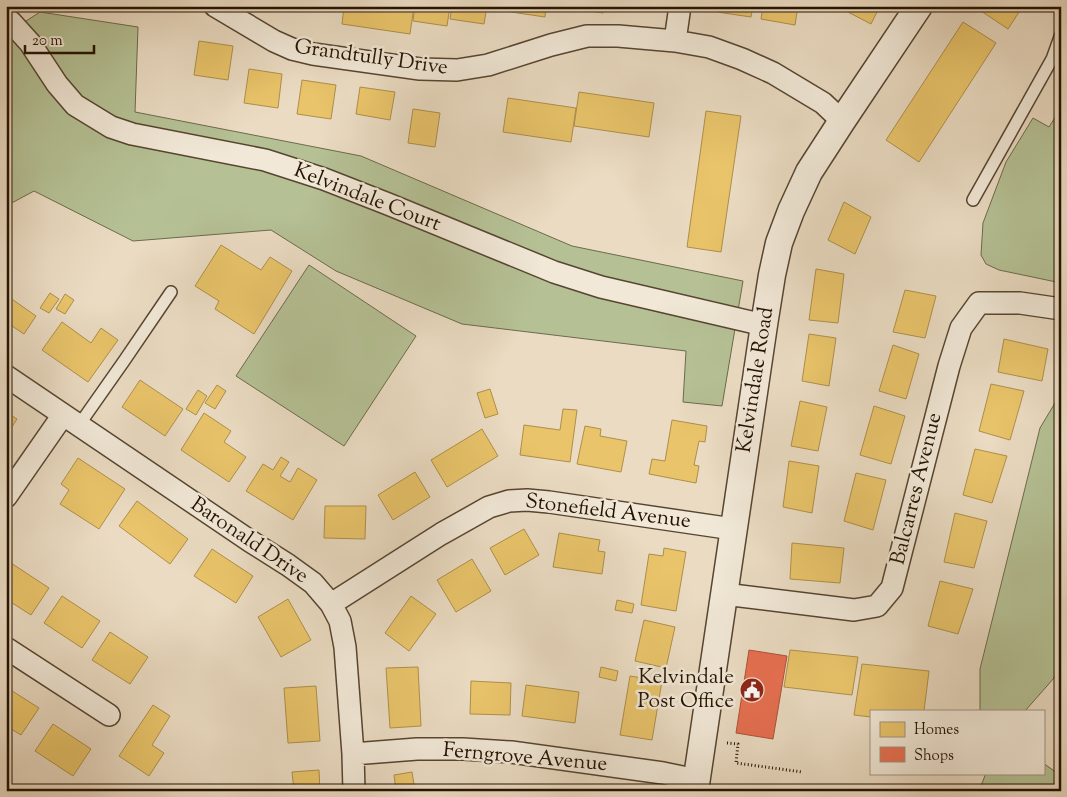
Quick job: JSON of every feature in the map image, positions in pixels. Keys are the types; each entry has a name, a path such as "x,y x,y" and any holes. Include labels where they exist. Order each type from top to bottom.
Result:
{"street":[{"name":"Grandtully Drive","path":"214,6 274,41 292,49 313,54 420,69 457,70 488,65 587,36 618,36 675,41 709,47 773,73 823,104 842,120"},
{"path":"675,41 680,6"},
{"name":"Kelvindale Road","path":"696,785 764,325 779,243 809,172 919,6"},
{"name":"Kelvindale Court","path":"6,20 11,22 30,43 57,84 75,105 111,127 132,134 265,160 388,204 554,272 601,287 764,325"},
{"name":"Balcarres Avenue","path":"724,594 854,610 877,606 892,588 949,366 962,328 980,303 1020,303 1061,309"},
{"name":"Baronald Drive","path":"6,376 250,542 288,565 313,584 331,604 340,622 345,647 354,791"},
{"path":"6,497 71,420"},
{"name":"Stonefield Avenue","path":"331,604 441,534 489,507 509,501 549,502 733,529"},
{"path":"6,648 109,715"},
{"name":"Ferngrove Avenue","path":"353,754 417,749 511,752 662,773 696,785"}],"lane":[{"path":"973,200 1052,59 1061,34"},
{"path":"71,420 124,361 171,292"}],"path":[{"path":"736,763 802,772"}],"green space":[{"path":"40,12 138,27 135,112 361,156 572,246 743,281 722,406 683,402 686,351 462,324 336,271 271,230 133,241 34,191 6,206 6,34"},
{"path":"1061,108 1061,283 999,270 986,264 981,255 983,223 1006,162 1033,118 1049,127"},
{"path":"309,265 416,336 344,446 236,376"},
{"path":"1061,393 1061,670 1026,710 980,710 980,669 1040,428"},
{"path":"1044,764 1060,775 1050,791 979,791 986,774 1044,774"}],"building: Homes":[{"path":"344,6 414,6 410,34 342,24"},
{"path":"415,6 450,6 447,26 413,21"},
{"path":"452,6 487,6 484,24 450,19"},
{"path":"511,6 546,6 545,17 511,12"},
{"path":"570,6 604,6 603,13 569,8"},
{"path":"718,6 753,6 751,17 717,12"},
{"path":"763,6 798,6 795,25 761,19"},
{"path":"846,6 880,6 871,24 844,10"},
{"path":"975,6 1023,6 1008,29"},
{"path":"963,22 996,43 919,162 886,140"},
{"path":"199,41 233,46 228,80 194,75"},
{"path":"249,69 282,74 278,108 244,103"},
{"path":"302,80 336,85 331,119 297,114"},
{"path":"360,87 395,92 390,120 356,114"},
{"path":"579,92 654,103 649,137 574,126"},
{"path":"508,98 576,108 571,142 503,132"},
{"path":"413,109 440,113 435,147 408,143"},
{"path":"706,111 741,116 721,252 687,247"},
{"path":"844,202 871,217 855,254 828,240"},
{"path":"221,245 261,270 270,257 292,271 254,334 215,309 219,301 195,286"},
{"path":"816,269 844,274 838,323 809,320"},
{"path":"905,290 936,296 925,338 893,332"},
{"path":"50,293 59,299 49,313 40,308"},
{"path":"65,294 74,300 65,314 56,309"},
{"path":"6,295 36,316 24,334 6,322"},
{"path":"62,322 91,343 101,328 118,340 88,382 42,350"},
{"path":"809,334 836,338 829,386 802,381"},
{"path":"1004,339 1048,349 1042,381 998,372"},
{"path":"893,345 919,354 906,399 879,391"},
{"path":"140,380 183,409 165,436 122,407"},
{"path":"991,384 1024,391 1010,440 979,431"},
{"path":"217,385 226,391 215,409 205,403"},
{"path":"490,389 498,414 485,418 477,393"},
{"path":"198,390 207,396 196,415 186,409"},
{"path":"800,401 827,407 818,451 791,446"},
{"path":"874,406 905,416 891,464 860,455"},
{"path":"563,409 577,410 570,462 520,455 524,425 560,430"},
{"path":"6,412 17,419 6,436"},
{"path":"204,413 231,431 224,442 246,457 229,482 181,450"},
{"path":"672,420 707,426 705,442 699,441 694,465 699,466 696,483 649,474 652,459 665,461"},
{"path":"585,426 601,429 600,436 627,441 621,472 577,464"},
{"path":"482,429 498,456 447,487 431,460"},
{"path":"975,449 1007,456 992,503 963,495"},
{"path":"281,457 289,462 280,476 290,482 298,468 317,480 293,520 246,491 263,464 273,470"},
{"path":"78,458 125,489 99,529 60,504 69,490 61,484"},
{"path":"789,461 819,466 812,513 783,507"},
{"path":"415,472 430,497 393,520 378,495"},
{"path":"856,473 886,480 873,530 844,521"},
{"path":"137,501 188,539 170,564 119,526"},
{"path":"325,506 366,506 365,539 324,538"},
{"path":"955,513 987,521 974,568 944,562"},
{"path":"524,529 539,555 505,575 490,548"},
{"path":"559,533 600,540 598,551 605,552 602,574 553,567"},
{"path":"792,543 844,548 840,583 790,579"},
{"path":"664,548 686,552 676,611 641,605 649,554 663,556"},
{"path":"212,549 253,576 236,603 194,576"},
{"path":"472,559 491,591 456,612 437,580"},
{"path":"11,563 49,588 31,615 6,599 6,569"},
{"path":"940,581 973,589 958,634 928,626"},
{"path":"62,596 100,621 82,648 44,623"},
{"path":"411,596 436,614 409,651 385,633"},
{"path":"288,599 311,640 281,657 258,617"},
{"path":"617,600 634,604 632,613 615,610"},
{"path":"644,620 675,627 666,668 635,661"},
{"path":"110,632 148,657 130,684 92,660"},
{"path":"790,650 858,657 852,695 784,687"},
{"path":"862,664 929,671 924,710 870,710 870,717 854,715"},
{"path":"418,667 421,726 390,728 386,668"},
{"path":"601,667 618,671 616,681 599,677"},
{"path":"630,676 662,681 652,740 620,735"},
{"path":"471,681 511,683 510,715 470,714"},
{"path":"526,685 579,692 575,723 522,716"},
{"path":"316,686 320,741 288,743 284,688"},
{"path":"6,687 39,708 21,735 6,726"},
{"path":"153,705 170,716 152,745 164,753 149,776 119,756"},
{"path":"53,724 91,749 73,776 35,751"},
{"path":"319,770 320,791 294,791 292,772"},
{"path":"412,772 415,791 396,791 394,775"}],"building: Shops":[{"path":"749,650 787,656 773,739 736,733"}],"place":[{"name":"Kelvindale Post Office","path":"752,690"}]}
